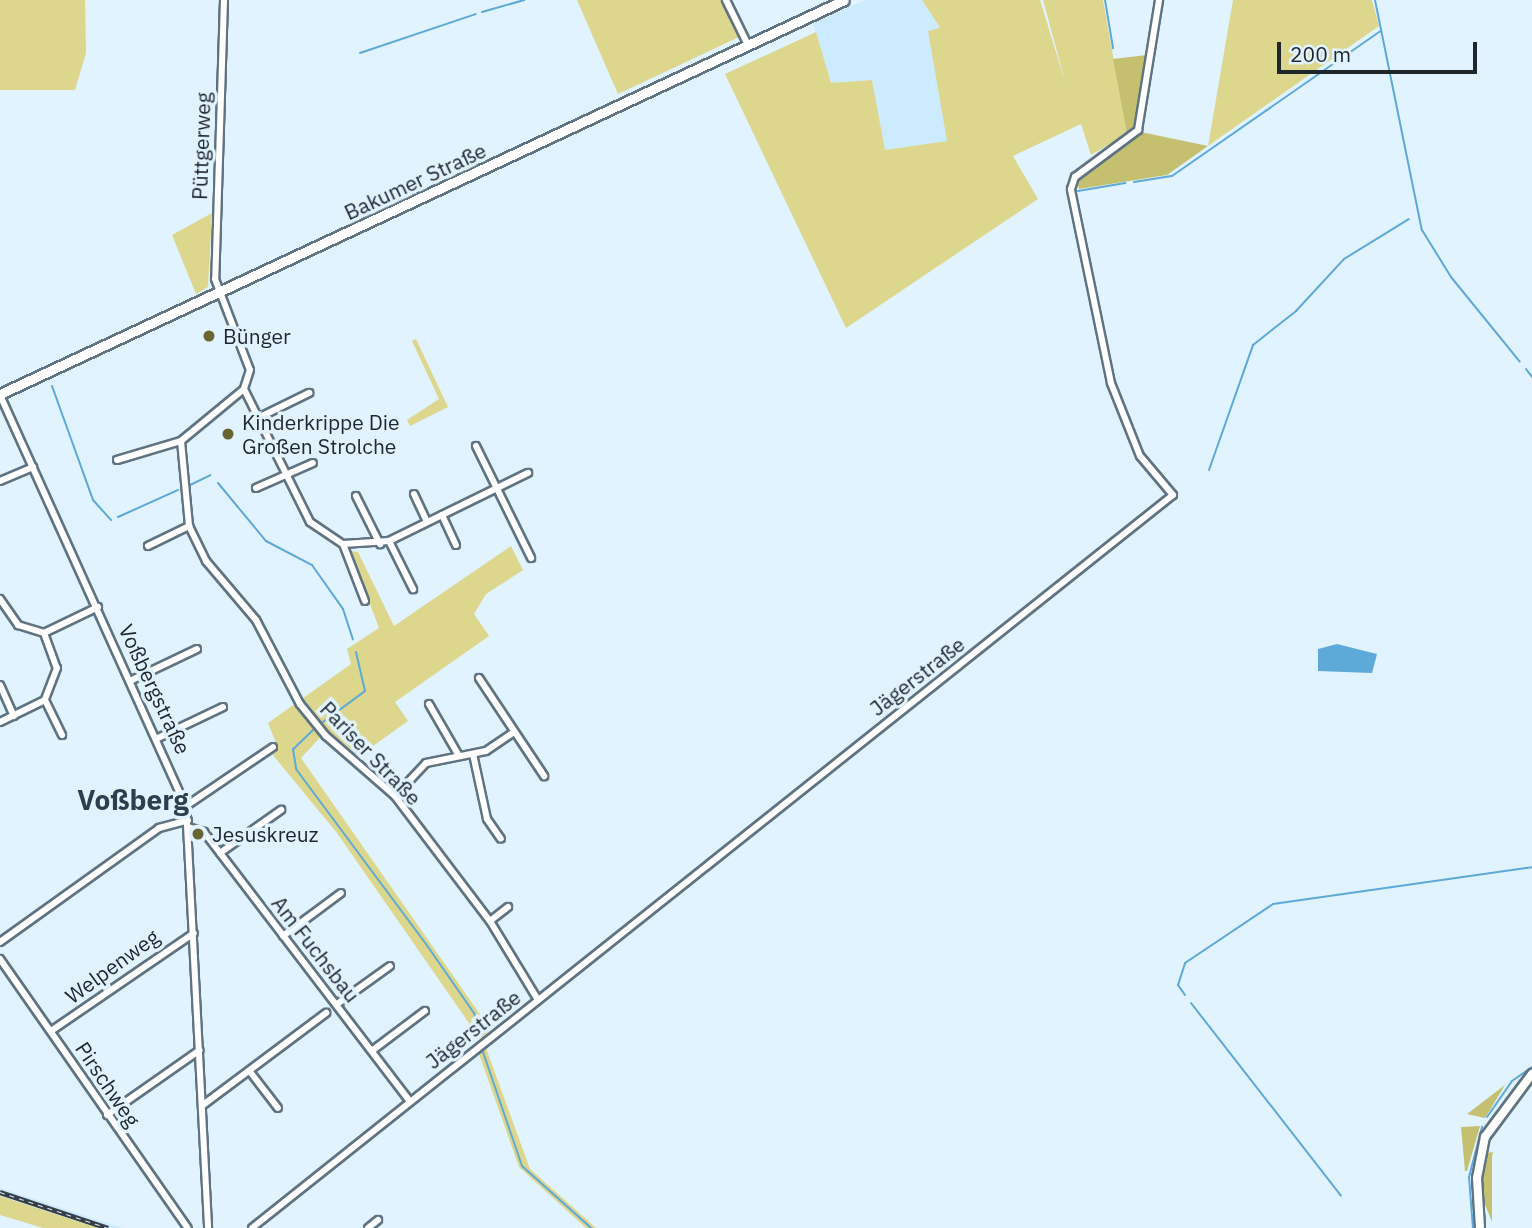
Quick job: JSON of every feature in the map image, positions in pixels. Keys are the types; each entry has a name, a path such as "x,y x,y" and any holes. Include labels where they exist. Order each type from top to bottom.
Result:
{"main road":[{"name":"Bakumer Straße","path":"0,395 844,0"}],"street":[{"name":"Püttgerweg","path":"221,293 214,267 225,0"},
{"path":"726,0 748,45"},
{"name":"Jägerstraße","path":"252,1228 1173,495 1140,456 1111,383 1071,189 1075,177 1138,130 1159,0"},
{"path":"221,293 249,360 244,389 310,523 343,544 380,544 389,541 528,473"},
{"path":"117,460 181,442 244,389"},
{"path":"260,417 309,393"},
{"name":"Voßbergstraße","path":"0,395 132,680 186,806 208,1228"},
{"name":"Pariser Straße","path":"181,442 188,526 206,561 256,620 280,673 315,723 395,796 490,921 538,1000"},
{"path":"476,446 531,558"},
{"path":"256,488 313,463"},
{"path":"0,481 33,467"},
{"path":"414,494 428,522"},
{"path":"356,496 380,544"},
{"path":"443,515 456,545"},
{"path":"148,546 188,526"},
{"path":"389,541 413,589"},
{"path":"343,544 365,601"},
{"path":"0,599 18,625 44,633 98,607"},
{"path":"0,722 45,700 57,664 44,633"},
{"path":"132,680 197,649"},
{"path":"479,678 544,776"},
{"path":"0,685 14,716"},
{"path":"45,700 62,735"},
{"path":"429,704 459,756"},
{"path":"158,738 223,707"},
{"path":"395,796 426,764 473,754 513,733"},
{"path":"186,806 273,747"},
{"path":"473,754 486,819 501,839"},
{"path":"220,853 281,810"},
{"path":"0,942 159,828 188,823"},
{"name":"Am Fuchsbau","path":"188,823 204,832 411,1101"},
{"path":"283,936 341,893"},
{"path":"490,921 508,907"},
{"name":"Welpenweg","path":"51,1031 194,933"},
{"name":"Pirschweg","path":"0,959 188,1228"},
{"path":"337,1004 390,966"},
{"path":"373,1050 425,1012"},
{"path":"203,1105 251,1073 326,1013"},
{"path":"107,1115 200,1050"},
{"path":"251,1073 278,1108"},
{"path":"1479,1228 1477,1178 1485,1137 1532,1074"},
{"path":"368,1228 378,1220"}],"shaded area":[{"path":"0,0 85,0 86,53 75,90 0,90"},
{"path":"577,0 721,0 739,37 618,94"},
{"path":"865,0 922,0 940,29 928,31 948,141 885,150 872,80 831,83 813,23"},
{"path":"922,0 1040,0 1066,85 1043,0 1103,0 1127,134 1091,155 1081,124 1013,156 1038,199 846,328 725,74 816,32 831,83 872,80 885,150 947,141 928,31 940,28"},
{"path":"1233,0 1372,0 1379,26 1208,146"},
{"path":"1147,55 1138,120 1127,134 1113,59"},
{"path":"1141,132 1208,146 1167,175 1079,189 1077,182"},
{"path":"212,213 208,287 196,294 172,235"},
{"path":"416,339 448,407 410,426 407,420 439,399 412,341"},
{"path":"511,546 523,570 486,594 474,614 489,636 395,702 408,721 359,756 327,730 301,758 491,1030 480,1039 337,833 272,754 278,748 268,723 351,664 347,649 379,628 350,551 358,552 394,626"},
{"path":"486,1048 530,1169 596,1228 586,1228 519,1167 479,1054"},
{"path":"1505,1085 1485,1118 1467,1114"},
{"path":"1480,1126 1467,1171 1465,1171 1461,1127"},
{"path":"1493,1152 1492,1222 1481,1194 1487,1153"},
{"path":"0,1188 123,1228 97,1228 0,1196"},
{"path":"0,1196 98,1228 43,1228 0,1215"}],"water":[{"path":"1337,644 1377,654 1372,673 1318,671 1318,649"}],"waterway":[{"path":"482,12 524,0"},
{"path":"1105,0 1113,48"},
{"path":"1375,0 1422,230 1451,277 1520,362"},
{"path":"360,53 476,14"},
{"path":"1134,182 1172,176 1381,31"},
{"path":"1078,191 1125,183"},
{"path":"1209,470 1253,345 1296,311 1344,259 1409,219"},
{"path":"1526,369 1532,377"},
{"path":"52,386 93,500 111,520"},
{"path":"188,486 211,475"},
{"path":"218,483 266,541 312,565 343,609 353,639"},
{"path":"118,517 178,490"},
{"path":"323,722 365,691 356,652"},
{"path":"313,730 293,749 296,769 474,1013 481,1035"},
{"path":"1185,995 1178,985 1185,963 1273,904 1532,867"},
{"path":"1191,1003 1341,1196"},
{"path":"483,1052 522,1166 591,1228"},
{"path":"1487,1117 1512,1081 1532,1067"},
{"path":"1473,1228 1469,1177 1482,1127"}],"railway":[{"path":"0,1192 108,1228"}],"place":[{"name":"Bünger","path":"209,336"},
{"name":"Kinderkrippe Die Großen Strolche","path":"228,434"},
{"name":"Jesuskreuz","path":"198,834"}],"district":[{"name":"Voßberg","path":"133,800"}]}
